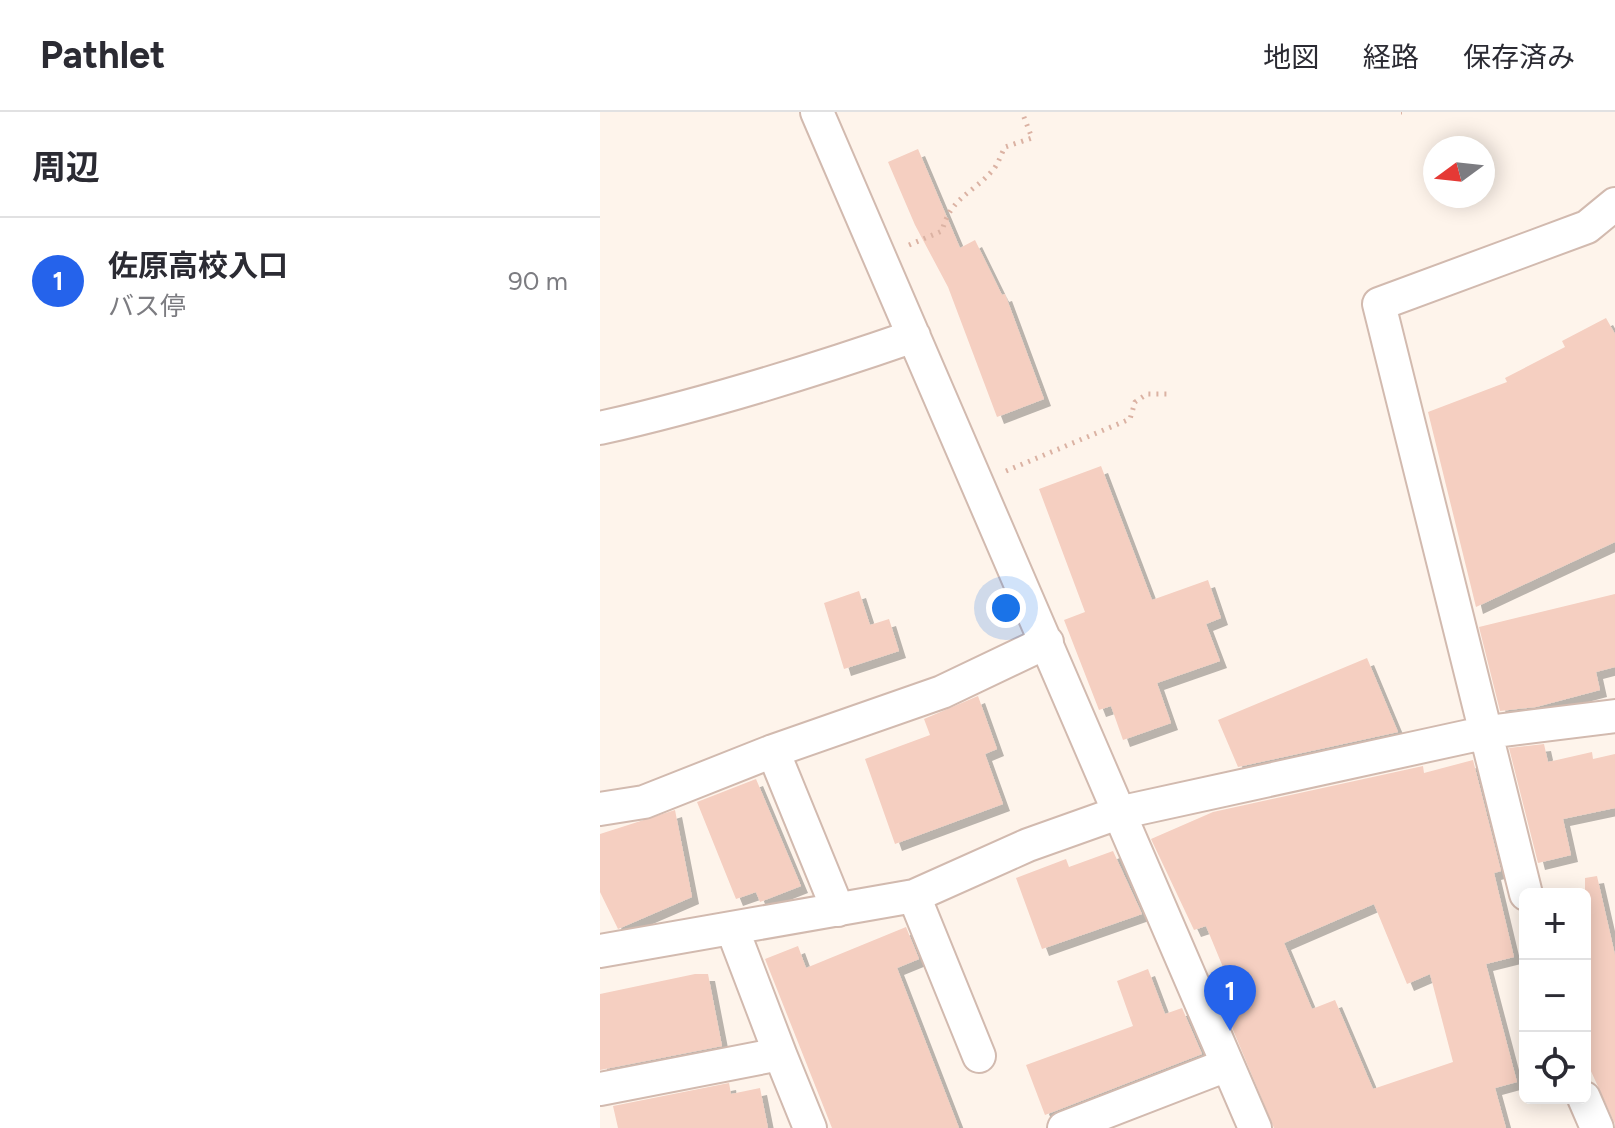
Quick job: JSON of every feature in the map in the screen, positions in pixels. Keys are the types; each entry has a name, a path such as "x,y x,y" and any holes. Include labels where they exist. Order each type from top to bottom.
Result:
{"street":[{"path":"817,112 1255,1128"},
{"path":"1525,888 1379,304 1587,227 1615,204"},
{"path":"600,428 685,409 800,375 914,336"},
{"path":"600,809 644,802 773,751 942,692 1047,642"},
{"path":"600,951 914,896 1028,845 1118,813 1488,732 1615,716"},
{"path":"773,751 838,910"},
{"path":"914,896 979,1056"},
{"path":"732,928 810,1128"},
{"path":"600,1089 780,1054"},
{"path":"1064,1128 1227,1065"},
{"path":"1587,1104 1597,1128"}],"path":[{"path":"879,258 942,231 946,216 966,190 993,170 1005,147 1032,138 1022,112"},
{"path":"976,484 1130,419 1135,402 1147,394 1169,394"}],"building":[{"path":"918,149 960,248 975,240 1002,295 1005,294 1044,399 997,417 948,287 915,225 888,162"},
{"path":"1606,318 1615,334 1615,542 1476,607 1428,412 1507,382 1505,378 1565,347 1562,341"},
{"path":"1101,466 1152,600 1208,580 1221,618 1206,624 1220,661 1157,683 1171,723 1123,740 1111,706 1099,710 1064,620 1085,612 1039,489"},
{"path":"859,591 870,625 889,619 899,651 844,669 824,603"},
{"path":"1615,594 1615,667 1596,672 1600,690 1536,707 1500,711 1479,627"},
{"path":"1367,658 1398,732 1238,767 1218,720"},
{"path":"978,696 997,749 985,754 1003,804 895,844 865,759 930,735 924,719"},
{"path":"1544,744 1548,762 1592,752 1593,759 1615,754 1615,808 1563,819 1571,855 1538,863 1509,748"},
{"path":"1473,760 1501,871 1494,873 1514,957 1486,964 1517,1082 1495,1088 1506,1128 1274,1128 1218,994 1232,989 1206,926 1194,930 1151,839 1213,812 1423,766 1424,773","holes":["1374,904 1407,984 1430,974 1453,1062 1373,1089 1335,1000 1312,1009 1284,943"]},
{"path":"756,779 801,886 760,902 756,892 736,899 697,802"},
{"path":"675,810 692,897 618,929 600,892 600,834"},
{"path":"1113,851 1142,914 1042,949 1016,878 1066,859 1069,867"},
{"path":"1597,876 1615,955 1615,1124 1591,1071 1591,888 1585,888 1585,878"},
{"path":"906,927 919,959 897,968 959,1128 832,1128 765,959 798,946 806,968"},
{"path":"1148,969 1165,1014 1182,1008 1202,1054 1045,1115 1026,1065 1133,1026 1117,981"},
{"path":"708,974 722,1046 600,1070 600,994"},
{"path":"729,1083 731,1094 760,1088 768,1128 618,1128 613,1106"}],"place":[{"name":"佐原高校入口","path":"1230,1031"}]}
